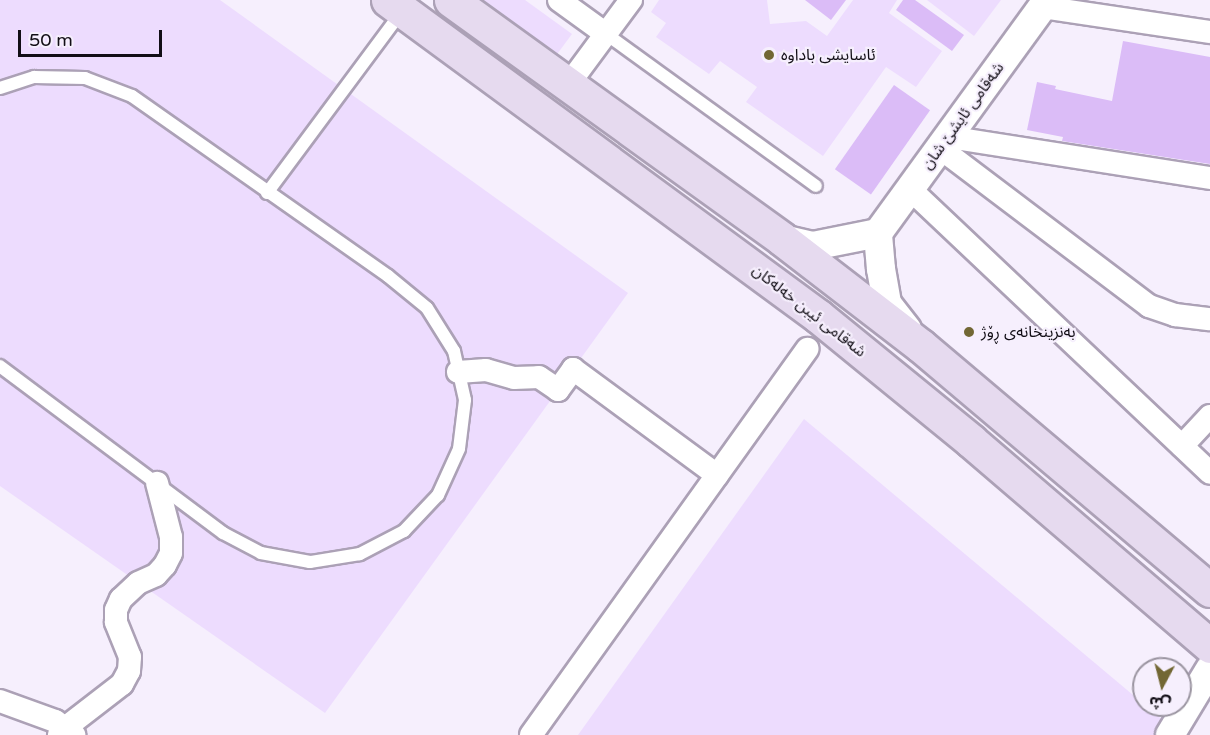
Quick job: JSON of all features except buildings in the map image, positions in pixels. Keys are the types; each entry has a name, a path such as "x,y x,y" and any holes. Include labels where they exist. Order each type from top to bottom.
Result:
{"main road":[{"path":"451,0 782,239 921,346 1210,590"},
{"name":"شەقامی ئیبن خەلەکان","path":"395,5 818,316 971,441 1210,646"},
{"path":"705,231 727,201"},
{"path":"971,441 1002,413"}],"street":[{"path":"559,0 606,34"},
{"path":"568,85 631,0"},
{"path":"1044,4 1210,32"},
{"name":"شەقامی ئایشێ شان","path":"878,233 1044,4"},
{"path":"944,142 1210,178"},
{"path":"944,142 1149,306 1175,315 1210,319"},
{"path":"910,189 1210,473"},
{"path":"782,239 813,246 878,233 878,250 887,303 921,346"},
{"path":"531,735 807,349"},
{"path":"458,372 486,370 514,378 539,377 558,390 573,369 717,475"},
{"path":"1182,446 1210,416"},
{"path":"0,701 19,706 66,733 122,684 129,671 130,657 116,622 116,610 121,599 138,583 156,575 165,565 171,553 171,537 157,483"},
{"path":"1170,735 1210,669"}],"lane":[{"path":"267,193 395,5"},
{"path":"606,34 816,186"},
{"path":"0,88 34,77 85,78 132,96 388,276 427,308 454,351 465,400 459,449 438,495 404,531 360,554 310,562 261,553 223,532 0,366"}],"shaded area":[{"path":"0,0 220,0 628,293 325,713 0,486"},
{"path":"468,0 525,0 572,34 552,61"},
{"path":"659,0 767,0 770,24 806,21 827,36 853,0 897,0 889,13 942,51 916,87 886,67 823,156 746,102 757,87 720,61 709,74 656,37 666,23 651,12"},
{"path":"927,0 1001,0 974,36"},
{"path":"804,419 1132,694 1132,717 1159,717 1164,721 1156,735 578,735"}],"place":[{"name":"ئاسايشى باداوه","path":"769,55"},
{"name":"بەنزینخانەی ڕۆژ","path":"969,332"}]}
